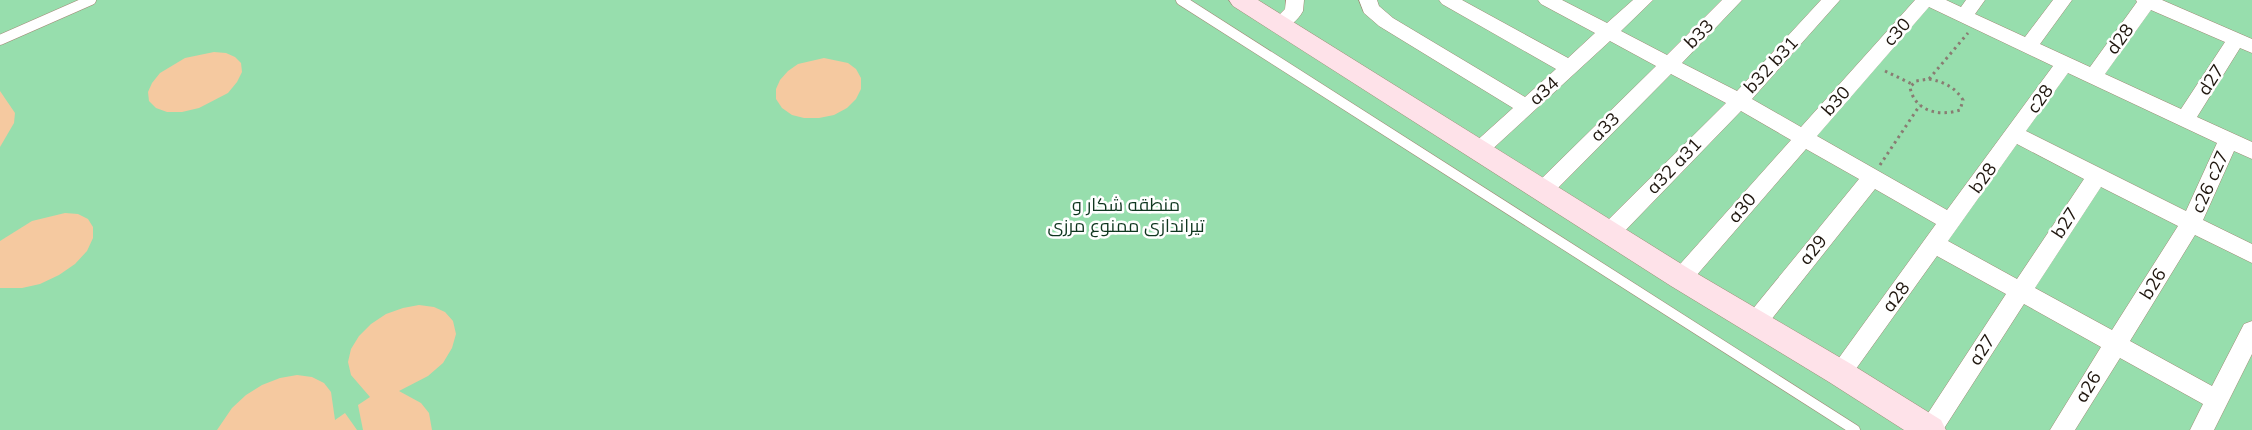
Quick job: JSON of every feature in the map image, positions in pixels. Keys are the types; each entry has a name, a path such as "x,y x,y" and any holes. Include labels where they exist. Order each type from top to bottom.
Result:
{"main road":[{"path":"1241,0 1480,149 1681,278 1840,373 1930,430"}],"street":[{"path":"1279,24 1294,11 1294,0"},
{"path":"1368,0 1370,9 1386,22 1527,106"},
{"path":"1448,0 1570,68"},
{"path":"1548,0 1738,101 1951,222"},
{"name":"b32 b31","path":"1738,101 1831,0"},
{"name":"c30","path":"1868,64 1925,0"},
{"path":"1930,0 2252,151"},
{"path":"1971,19 1976,0"},
{"path":"2028,46 2063,0"},
{"path":"2147,0 2244,43"},
{"name":"d28","path":"2094,76 2147,0"},
{"name":"a34","path":"1480,149 1642,1"},
{"name":"b33","path":"1667,64 1731,2"},
{"name":"d27","path":"2185,120 2244,43"},
{"name":"c28","path":"2014,134 2065,63"},
{"name":"a33","path":"1543,190 1667,64"},
{"name":"b30","path":"1803,138 1868,64"},
{"name":"a32 a31","path":"1610,232 1738,101"},
{"path":"2014,134 2252,254"},
{"name":"b28","path":"1951,222 2014,134"},
{"name":"a30","path":"1681,278 1803,138"},
{"name":"c26 c27","path":"2191,223 2229,140"},
{"name":"b27","path":"2034,271 2096,176"},
{"name":"a29","path":"1755,323 1872,178"},
{"name":"a28","path":"1840,373 1951,222"},
{"name":"b26","path":"2114,345 2191,223"},
{"path":"1935,244 2114,345 2219,397"},
{"name":"a27","path":"1930,430 2034,271"},
{"path":"2202,430 2252,331"},
{"name":"a26","path":"2062,430 2114,345"}],"lane":[{"path":"0,40 91,0"},
{"path":"1181,0 1855,430"}],"path":[{"path":"1929,79 1971,19"},
{"path":"1868,64 1912,84"},
{"path":"1922,79 1929,79 1938,80 1954,88 1963,100 1963,106 1954,113 1946,114 1937,113 1920,105 1910,92 1912,84 1922,79"},
{"path":"1872,178 1920,105"}],"green space":[{"name":"منطقه شکار و تیراندازی ممنوع مرزی","path":"0,0 2252,0 2252,430 0,430"}],"building":[{"path":"214,52 226,53 235,57 241,63 242,72 228,93 199,108 182,112 167,112 156,108 149,101 148,92 160,73 185,58"},
{"path":"824,58 848,63 856,69 861,78 861,89 856,99 847,108 834,115 804,118 792,115 782,108 776,99 776,89 780,80 798,64"},
{"path":"0,91 15,113 14,123 0,147"},
{"path":"65,213 78,214 88,219 93,227 93,238 87,251 75,264 59,275 40,284 22,288 0,288 0,241 32,221"},
{"path":"419,305 434,307 445,312 453,321 456,334 452,348 443,363 428,376 399,391 421,403 429,413 432,430 363,430 358,405 370,397 351,375 348,362 351,349 359,336 371,324 386,314"},
{"path":"297,375 312,377 324,383 331,392 335,420 345,413 357,430 217,430 232,408 246,395 262,385 280,378"}]}
